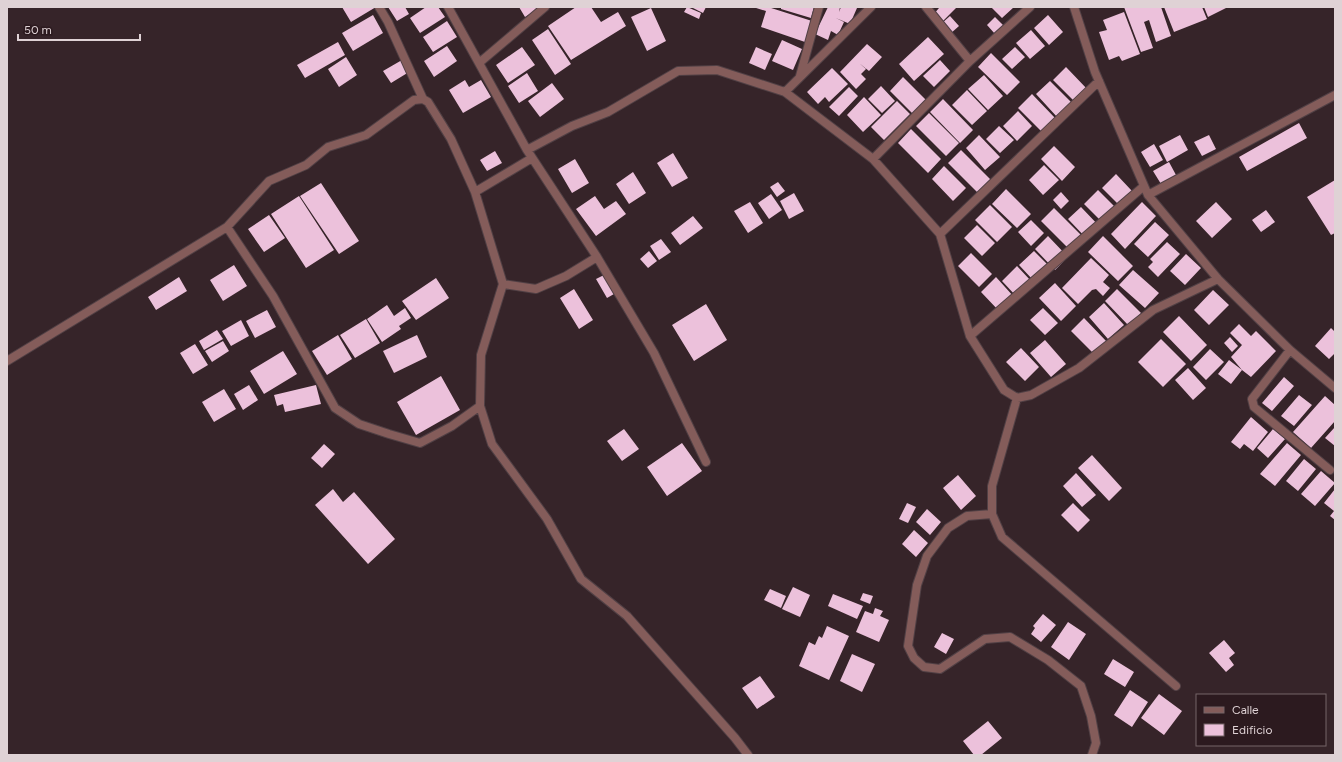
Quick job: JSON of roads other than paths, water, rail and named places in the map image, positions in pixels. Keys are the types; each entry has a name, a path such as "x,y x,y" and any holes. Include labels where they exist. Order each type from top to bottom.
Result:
{"street":[{"path":"380,7 423,99 428,102 451,139 475,192 503,284 481,354 480,406 492,444 547,519 582,579 627,616 735,738 748,755"},
{"path":"448,7 527,150 598,257 654,353 706,462"},
{"path":"479,63 545,7"},
{"path":"800,78 819,7"},
{"path":"785,92 872,7"},
{"path":"926,7 970,61"},
{"path":"873,160 970,61 1030,7"},
{"path":"1074,7 1099,81 1148,195 1218,279 1290,350 1335,388"},
{"path":"527,150 572,126 608,112 678,71 717,70 785,92 873,160 940,234 970,336 1004,390 1018,398 1031,394 1080,368 1153,310 1218,279"},
{"path":"940,234 1099,81"},
{"path":"1148,195 1335,95"},
{"path":"7,361 227,227 269,180 306,165 328,147 366,135 414,100 423,99"},
{"path":"475,192 532,158"},
{"path":"970,336 1144,186"},
{"path":"227,227 273,296 336,408 359,424 420,443 452,426 480,406"},
{"path":"503,284 536,289 566,276 598,257"},
{"path":"1290,350 1252,399 1254,407 1330,470"},
{"path":"1018,398 992,486 992,514 1002,537 1176,686"},
{"path":"992,514 967,516 954,524 948,528 927,556 917,585 908,646 914,658 924,667 940,669 985,639 1010,637 1022,644 1048,660 1081,686 1092,716 1096,743 1092,755"}]}
